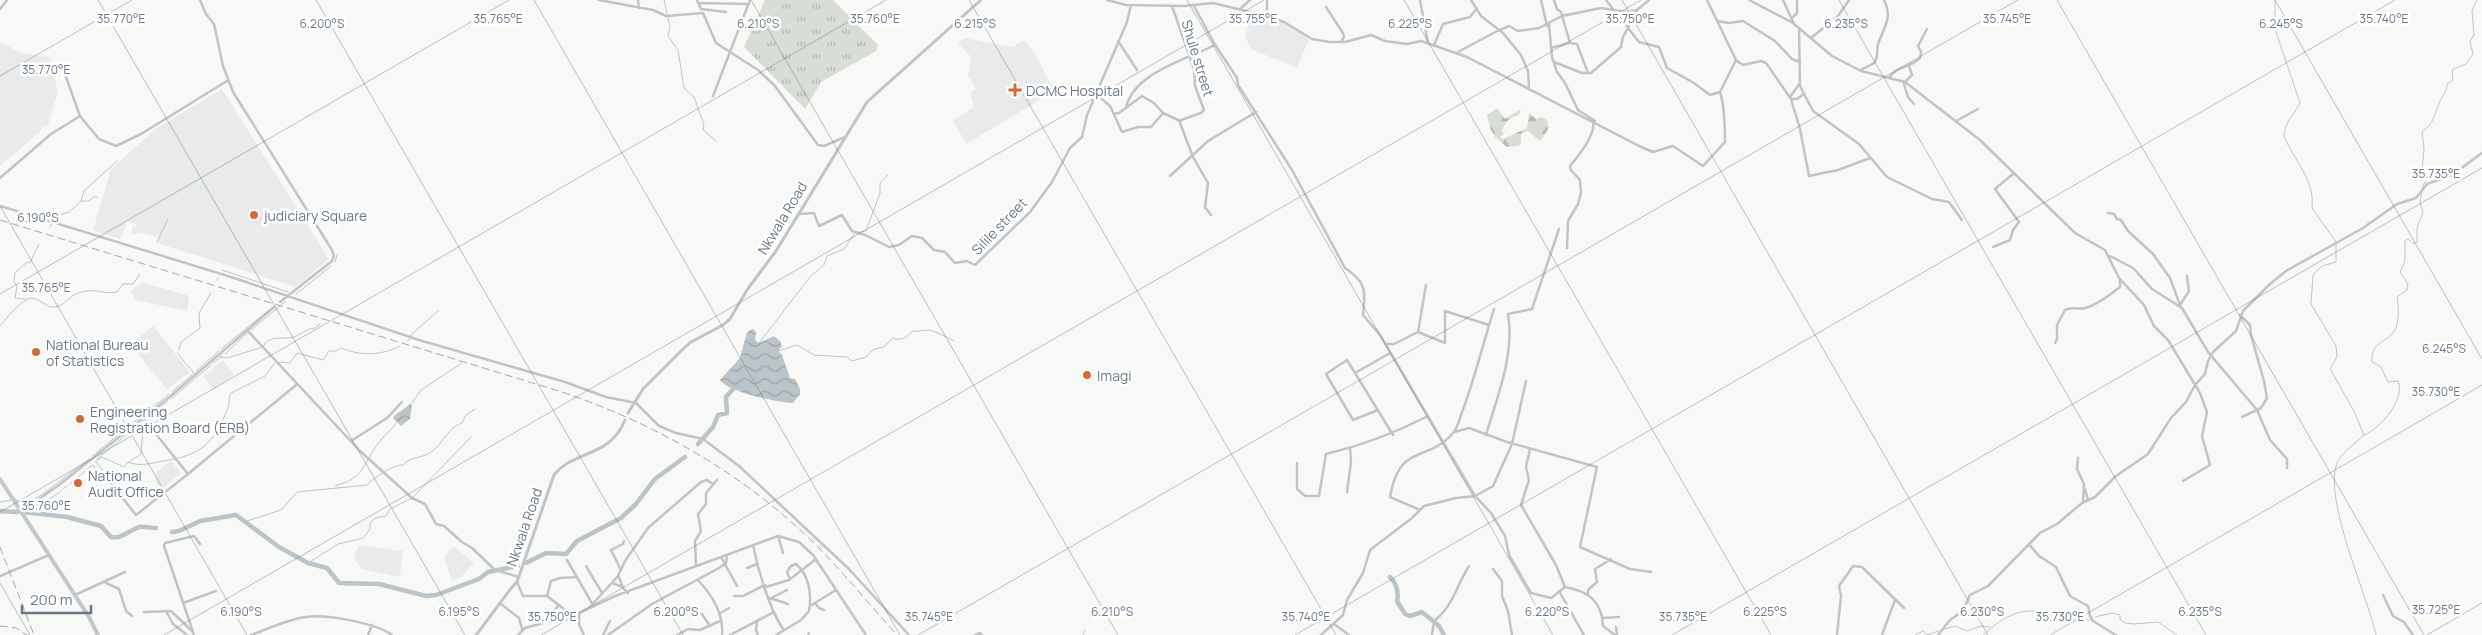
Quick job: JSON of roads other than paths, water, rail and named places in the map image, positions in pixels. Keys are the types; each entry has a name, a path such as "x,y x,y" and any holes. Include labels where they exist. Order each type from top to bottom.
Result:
{"main road":[{"path":"0,479 75,595 98,635"}],"street":[{"path":"0,9 7,0"},
{"path":"200,0 206,14 214,24 227,82 334,256 332,261 280,302"},
{"path":"599,0 639,8 666,16 702,11 726,12"},
{"path":"638,0 639,8"},
{"path":"713,96 748,10 750,0"},
{"name":"Nkwala Road","path":"628,413 644,389 691,342 723,325 730,319 776,251 797,213 867,102 949,26 981,0"},
{"path":"1107,0 1131,5 1194,6 1213,3 1284,22 1312,39 1341,42 1371,35 1384,41 1407,44 1419,41 1428,43 1458,52 1652,152 1673,146 1703,166 1724,142 1722,120 1724,110 1720,92 1736,59"},
{"path":"1144,5 1148,0"},
{"path":"1239,9 1250,0"},
{"path":"1267,0 1267,16"},
{"path":"1420,0 1428,43"},
{"path":"1471,0 1481,16 1499,30 1515,47 1526,64 1530,79 1529,89"},
{"path":"1540,0 1548,25 1557,72 1565,83 1578,110 1594,122"},
{"path":"1554,0 1562,16 1570,43"},
{"path":"1606,0 1627,30 1640,42 1655,44 1660,48 1667,68 1694,83 1710,95 1720,92"},
{"path":"1458,52 1509,26 1519,31 1548,25 1562,16 1601,8 1627,12 1638,9 1650,0"},
{"path":"1712,0 1707,0 1736,59 1741,64"},
{"path":"1748,0 1794,24"},
{"path":"1783,0 1794,24 1836,59 1860,70 1904,82 1980,140 2071,229 2103,248 2109,255 2120,279 2144,305 2154,326 2169,342 2195,385 2207,412 2202,436 2210,462 2207,468 2184,481"},
{"path":"1791,19 1796,15 1797,0"},
{"path":"1811,38 1838,16 1849,0"},
{"path":"1860,70 1872,64 1877,56 1878,44 1889,20 1888,8 1884,0"},
{"path":"748,4 698,2 714,40 753,65 775,86 818,145 822,147 845,137"},
{"name":"Silile street","path":"797,213 802,216 814,213 819,226 842,215 852,231 889,247 899,245 912,236 918,236 925,240 932,248 945,252 955,263 966,261 975,265 1017,226 1052,182 1070,148 1082,138 1084,123 1127,22 1131,5"},
{"name":"Shule street","path":"1172,6 1194,69 1195,86 1204,111 1180,121"},
{"path":"1194,6 1214,45 1237,78 1238,85 1292,170 1345,268 1360,278 1366,295 1363,315 1386,344 1475,496 1491,513 1505,536 1509,555 1531,593 1551,598 1565,587 1582,590 1595,601 1603,618 1603,626 1616,635"},
{"path":"1326,7 1343,33 1344,37 1341,42"},
{"path":"1434,45 1443,24 1469,18 1477,8"},
{"path":"1588,74 1618,51 1638,9"},
{"path":"1717,21 1729,23 1743,21 1775,41 1794,60 1800,62"},
{"path":"1798,28 1800,83 1813,111 1859,144 1887,176 1932,199 1946,200 1952,204 1962,220"},
{"path":"1889,78 1896,70 1909,66 1921,57 1918,46 1927,29"},
{"path":"1118,41 1137,70"},
{"path":"1551,48 1570,43 1578,45 1588,74"},
{"path":"1126,108 1131,94 1153,75 1184,58 1214,45"},
{"path":"1554,62 1588,74"},
{"path":"1734,66 1765,62 1791,98 1801,132 1809,176 1838,170 1870,158"},
{"path":"52,67 62,66 80,116 99,139 116,146 141,134 227,82"},
{"path":"1904,82 1912,75 1909,66"},
{"path":"1904,82 1908,97 1914,104"},
{"path":"1791,98 1800,83"},
{"path":"1096,94 1110,106 1123,132 1138,127 1151,127 1164,114"},
{"path":"1791,98 1797,98 1804,94"},
{"path":"1114,114 1142,96 1154,103 1164,114 1180,121 1193,157 1208,183 1205,207 1211,215"},
{"path":"1956,121 1978,109"},
{"path":"1170,176 1193,157 1208,141 1256,112"},
{"path":"0,178 51,134 80,116"},
{"path":"1568,248 1568,221 1578,206 1581,193 1580,180 1571,170 1570,166 1583,150 1594,128 1594,122"},
{"path":"1938,635 1950,620 1963,612 1970,595 1988,586 2029,544 2083,502 2095,498 2117,475 2148,454 2171,418 2188,399 2195,385 2206,374 2212,355 2236,331 2240,315 2252,301 2281,275 2363,228 2397,204 2416,198 2427,184 2452,175 2482,153"},
{"path":"1993,247 2010,240 2013,230 2019,222 1995,189 2014,174"},
{"path":"0,206 288,296 418,340 578,386 606,397 634,402 659,426 676,433 703,439 740,466 849,569 909,635"},
{"path":"2108,213 2114,214 2117,219 2122,220 2136,240 2144,245 2156,258 2170,278 2180,306 2212,355 2257,410 2270,441 2286,457 2287,468"},
{"path":"1486,434 1508,355 1511,331 1508,314 1532,309 1559,229"},
{"path":"2109,255 2133,268 2152,290 2180,306"},
{"path":"2180,306 2189,291 2187,276"},
{"path":"2055,343 2057,339 2057,325 2065,310 2086,308 2110,296 2120,287 2120,279"},
{"path":"1418,332 1426,285"},
{"path":"20,512 59,485 144,418 274,307"},
{"path":"1420,510 1390,497 1393,478 1401,464 1443,442 1454,432 1466,403 1494,309"},
{"path":"1386,344 1394,344 1418,332 1445,343 1446,312 1489,325"},
{"path":"2240,315 2250,325 2264,381 2266,400 2257,410 2242,417"},
{"path":"247,330 296,385 351,441 412,498 425,504 436,524 444,526 472,548 495,570 519,577"},
{"path":"1355,373 1390,353"},
{"path":"1378,410 1353,420 1326,374 1347,360 1378,410 1393,435"},
{"path":"1321,635 1342,615 1347,600 1364,573 1370,550 1412,518 1424,506 1440,501 1475,496 1486,492 1495,484 1512,444 1526,380"},
{"path":"102,472 136,515 296,385"},
{"path":"351,441 387,418 402,402"},
{"path":"626,420 628,413"},
{"path":"1297,463 1297,488 1305,496 1319,496 1326,454 1393,435 1428,416"},
{"path":"144,418 188,474"},
{"name":"Nkwala Road","path":"476,635 501,604 512,585 518,582 554,475 561,468 610,443 626,420"},
{"path":"1454,432 1469,428 1512,444 1598,467 1580,547 1611,559 1630,569 1651,572"},
{"path":"1347,492 1352,462 1350,448"},
{"path":"1530,449 1526,467 1529,480 1521,505 1556,565 1565,587"},
{"path":"2078,458 2077,468 2088,500"},
{"path":"568,612 579,613 593,605 618,576 626,558 652,524 701,482 706,480 713,484"},
{"path":"696,566 695,538 701,531 698,514 706,504 705,496 717,480"},
{"path":"2083,502 2081,497 2084,487"},
{"path":"194,633 182,603 164,546 165,543 172,540 194,536 200,544"},
{"path":"778,536 783,553"},
{"path":"593,605 778,536 799,542 816,559 851,609 866,635"},
{"path":"621,571 611,550 623,544 624,541"},
{"path":"2029,544 2039,556 2056,567 2070,596 2088,606 2093,621 2116,635"},
{"path":"753,545 757,564 774,612 783,629"},
{"path":"0,576 49,555"},
{"path":"608,635 652,604 725,564 727,555"},
{"path":"721,557 737,586"},
{"path":"734,596 743,596 765,586 790,579 816,559"},
{"path":"1589,596 1588,590 1597,582 1595,569 1611,559"},
{"path":"567,560 593,605"},
{"path":"747,568 757,564"},
{"path":"776,635 804,617 810,606 809,587 802,570 796,564 792,565 787,572 790,579"},
{"path":"586,566 602,593"},
{"path":"1432,635 1433,622 1449,607 1459,586 1460,579 1469,566"},
{"path":"1838,635 1841,596 1839,586 1853,566 1862,567 1904,608"},
{"path":"1493,570 1502,581 1502,596 1508,611 1512,635"},
{"path":"75,595 105,583 125,572"},
{"path":"618,576 622,587"},
{"path":"547,596 551,582 555,578 577,577"},
{"path":"698,580 711,594 721,621 722,635"},
{"path":"518,582 523,596 547,596 576,618 584,635"},
{"path":"105,583 119,589 126,611 132,616"},
{"path":"612,583 622,587 628,593"},
{"path":"770,598 787,590"},
{"path":"810,606 836,590"},
{"path":"182,603 216,591"},
{"path":"1559,591 1584,635"},
{"path":"2383,595 2393,616 2404,622 2413,635"},
{"path":"770,598 788,604"},
{"path":"1882,635 1896,600"},
{"path":"501,604 519,618 522,631"},
{"path":"814,604 824,610"},
{"path":"518,635 526,628 542,623 558,605"},
{"path":"719,614 729,608"},
{"path":"166,611 175,626 188,635"},
{"path":"144,612 172,612 194,633"},
{"path":"730,635 774,612"},
{"path":"579,613 579,625"},
{"path":"699,614 702,614 710,626"},
{"path":"251,635 304,617 372,625 382,628 392,635"},
{"path":"1603,618 1620,618"},
{"path":"603,635 610,621"},
{"path":"677,635 688,629 700,630 721,621"},
{"path":"757,621 756,630 758,635"},
{"path":"1334,624 1349,635"},
{"path":"368,635 372,625"},
{"path":"1616,627 1616,635"},
{"path":"975,635 980,633 982,635"}],"water":[{"path":"753,329 756,332 755,340 759,343 774,336 780,341 782,346 778,351 782,355 790,378 795,379 800,389 800,394 793,403 743,393 720,380 740,358 747,332"},
{"path":"412,403 410,419 401,426 393,418"}],"waterway":[{"path":"664,0 670,27 668,36 678,50 684,88 694,97 704,125 703,130 716,141"},
{"path":"2275,0 2275,29 2300,103 2288,122 2284,136 2307,179 2312,198 2312,208 2336,242 2336,262 2322,266 2313,275 2311,304 2336,346 2337,357 2330,369 2354,411 2364,435 2339,459 2334,479 2341,522 2376,635"},
{"path":"2422,188 2427,178 2422,171 2424,149 2422,132 2433,119 2447,84 2453,80 2452,70 2466,64 2473,54 2470,41 2474,35 2472,11 2477,0"},
{"path":"81,201 84,191 117,161"},
{"path":"759,343 810,277 824,265 827,256 844,249 855,233 866,231 880,193 880,183 888,175"},
{"path":"2364,435 2384,420 2398,396 2398,381 2388,382 2381,367 2372,362 2372,356 2375,348 2391,335 2396,327 2397,297 2407,290 2408,284 2400,272 2405,261 2405,241 2408,239 2414,244 2417,242 2417,227 2423,213 2420,202 2422,192"},
{"path":"50,227 56,216 69,212 81,201 89,201 93,197 97,197"},
{"path":"157,242 168,219"},
{"path":"25,299 15,298 17,286 14,282 15,273 27,262 30,263 39,244"},
{"path":"335,262 337,255"},
{"path":"296,294 331,266"},
{"path":"222,270 288,292"},
{"path":"0,326 14,310 28,299 34,298 49,306 56,307 73,295 83,292 117,292 123,284 133,284 140,274"},
{"path":"179,350 181,342 200,328 199,313 211,293"},
{"path":"251,330 286,301"},
{"path":"221,349 269,310"},
{"path":"408,341 412,334 438,311"},
{"path":"220,357 227,358 263,347 269,340 294,337 320,324"},
{"path":"778,351 797,345 814,355 847,357 852,361 866,357 874,349 884,347 893,338 904,338 912,331 930,330 954,341"},
{"path":"225,354 247,333"},
{"path":"279,362 290,363 297,353 323,360 329,351 336,351 341,348 370,354 385,352 400,346"},
{"path":"196,371 219,351"},
{"path":"172,392 194,373 178,354"},
{"path":"213,363 222,356"},
{"path":"95,462 102,457 124,467 128,462 150,464 176,459 196,451 204,446 217,431 228,408 231,393 265,376 275,363"},
{"path":"412,403 421,390 462,363"},
{"path":"171,399 211,365"},
{"path":"698,444 713,427 718,415 727,413 726,397 733,389"},
{"path":"143,415 169,394"},
{"path":"146,419 168,401"},
{"path":"244,522 281,510 297,492 367,485 389,469 403,465 409,460 431,452 453,428 462,423 466,415 475,409"},
{"path":"120,433 140,417"},
{"path":"97,459 143,421"},
{"path":"335,486 345,483 358,475 380,441 396,423"},
{"path":"129,462 141,454 143,429"},
{"path":"96,453 117,436"},
{"path":"308,563 338,544 363,538 370,529 370,523 375,518 386,516 390,509 412,498 471,437"},
{"path":"526,563 546,553 566,554 577,541 621,518 636,504 655,479 685,457"},
{"path":"15,499 25,505 43,494 89,459"},
{"path":"96,462 103,471"},
{"path":"87,469 93,465 96,469"},
{"path":"70,484 85,471"},
{"path":"98,471 103,478"},
{"path":"63,489 67,486"},
{"path":"48,500 61,491"},
{"path":"0,502 11,500"},
{"path":"27,513 34,506 46,502"},
{"path":"0,511 18,512"},
{"path":"24,512 67,517 101,526 111,537 122,536 139,527 156,528"},
{"path":"172,532 179,531 200,521 236,515 279,547 308,563 327,568 339,583 379,584 426,596 436,595 479,579 488,572 518,566"},
{"path":"1390,577 1397,588 1397,601 1405,614 1410,616 1422,612 1439,626 1444,635"},
{"path":"1983,635 2003,619 2026,611 2044,612 2067,619"},
{"path":"2095,617 2112,613 2120,615 2120,619 2125,623 2158,622 2177,635"},
{"path":"2073,619 2089,620"},
{"path":"1945,629 1955,626 1967,631 1981,626 1990,627"},
{"path":"1083,635 1085,630"},
{"path":"1915,635 1923,631 1928,635 1938,631"}],"railway":[{"path":"0,220 562,392 631,419 696,453 757,494 786,517 824,553 897,635"},
{"path":"0,547 34,635"},
{"path":"0,626 16,628 27,635"}],"place":[{"name":"DCMC Hospital","path":"1015,90"},
{"name":"judiciary Square","path":"254,215"},
{"name":"National Bureau of Statistics","path":"36,352"},
{"name":"Imagi","path":"1087,375"},
{"name":"Engineering Registration Board (ERB)","path":"80,419"},
{"name":"National Audit Office","path":"78,483"}]}
